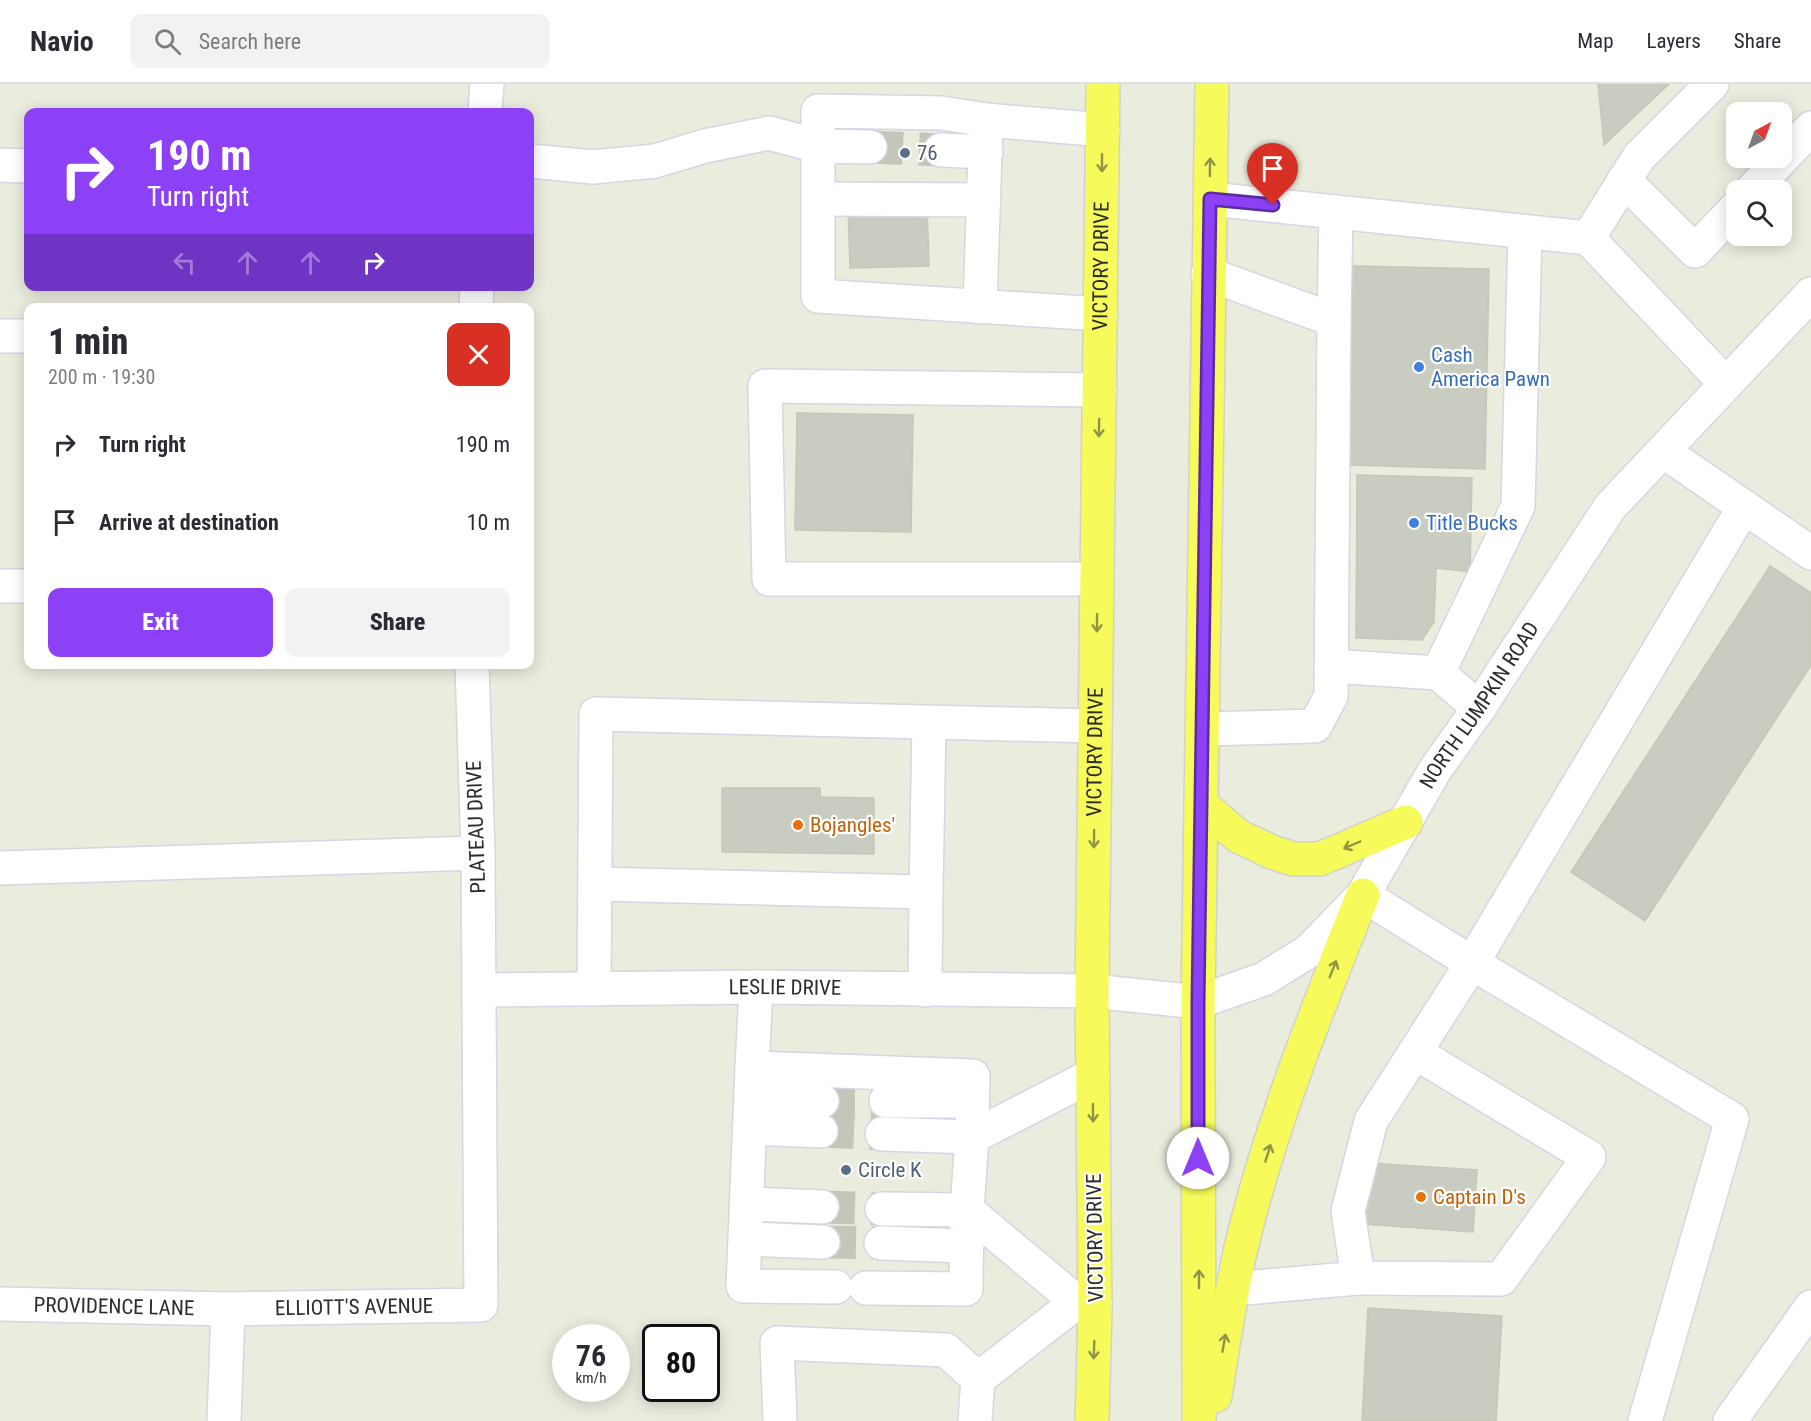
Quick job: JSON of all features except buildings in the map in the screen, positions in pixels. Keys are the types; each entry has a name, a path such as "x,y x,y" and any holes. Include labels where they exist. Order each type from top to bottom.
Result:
{"highway":[{"name":"VICTORY DRIVE","path":"1092,1421 1086,1303 1093,1075 1092,991 1103,84"},
{"path":"1199,1421 1198,1002 1212,84"},
{"path":"1201,804 1238,836 1293,860 1320,859 1406,822"},
{"path":"1211,1421 1241,1248 1269,1151 1304,1042 1363,895"}],"street":[{"path":"485,108 487,84"},
{"path":"1588,238 1639,157 1712,84"},
{"path":"986,136 942,113 818,111 818,296 1101,314"},
{"path":"1762,180 1811,128"},
{"path":"941,150 986,136 1103,130"},
{"path":"534,161 593,167 655,162 705,146 769,133 818,146 870,147"},
{"path":"980,307 986,136"},
{"path":"0,165 24,166"},
{"path":"1624,180 1695,251 1726,219"},
{"path":"818,199 984,200"},
{"path":"1210,199 1588,238 1726,384"},
{"path":"1202,729 1315,726 1331,696 1336,212"},
{"path":"1438,673 1518,506 1525,232"},
{"path":"1208,273 1334,320"},
{"name":"NORTH LUMPKIN ROAD","path":"1092,991 1198,1002 1264,979 1309,951 1363,895 1436,770 1610,507 1811,294"},
{"path":"0,336 24,336"},
{"path":"1097,579 769,579 765,386 1100,390"},
{"path":"1663,451 1811,552"},
{"path":"1358,1278 1348,1211 1371,1121 1472,963 1744,507"},
{"path":"0,586 24,586"},
{"path":"1331,666 1438,673 1479,708"},
{"name":"PLATEAU DRIVE","path":"472,669 478,853 481,1305"},
{"path":"594,989 596,714 1095,726"},
{"path":"925,990 929,723"},
{"path":"0,868 478,853"},
{"path":"595,884 926,892"},
{"path":"1363,895 1732,1119 1645,1421"},
{"path":"752,1081 973,1076 966,1289 743,1286 756,987"},
{"name":"LESLIE DRIVE","path":"479,990 756,987 1092,991"},
{"path":"1234,1289 1358,1278 1501,1279 1589,1157 1416,1053"},
{"path":"882,1134 972,1137 1093,1075"},
{"path":"750,1128 822,1116 752,1081"},
{"path":"886,1101 972,1101"},
{"path":"748,1204 822,1207"},
{"path":"882,1209 967,1210 1086,1303 978,1379"},
{"path":"746,1239 823,1242"},
{"path":"881,1243 967,1246"},
{"name":"PROVIDENCE LANE","path":"0,1304 228,1309"},
{"name":"ELLIOTT'S AVENUE","path":"228,1309 481,1305"},
{"path":"1730,1421 1811,1307"},
{"path":"224,1421 228,1309"},
{"path":"780,1421 777,1342 945,1350 978,1379"},
{"path":"975,1421 978,1379"}],"tunnel":[{"path":"870,147 941,150"},
{"path":"822,1101 886,1101"},
{"path":"821,1131 882,1134"},
{"path":"822,1207 882,1209"},
{"path":"823,1242 881,1243"}],"place":[{"name":"76","path":"905,153"},
{"name":"Cash America Pawn","path":"1419,367"},
{"name":"Title Bucks","path":"1414,523"},
{"name":"Bojangles'","path":"798,825"},
{"name":"Circle K","path":"846,1170"},
{"name":"Captain D's","path":"1421,1197"}],"route":[{"path":"1198,1158 1198,1002 1210,199 1273,205"}]}
